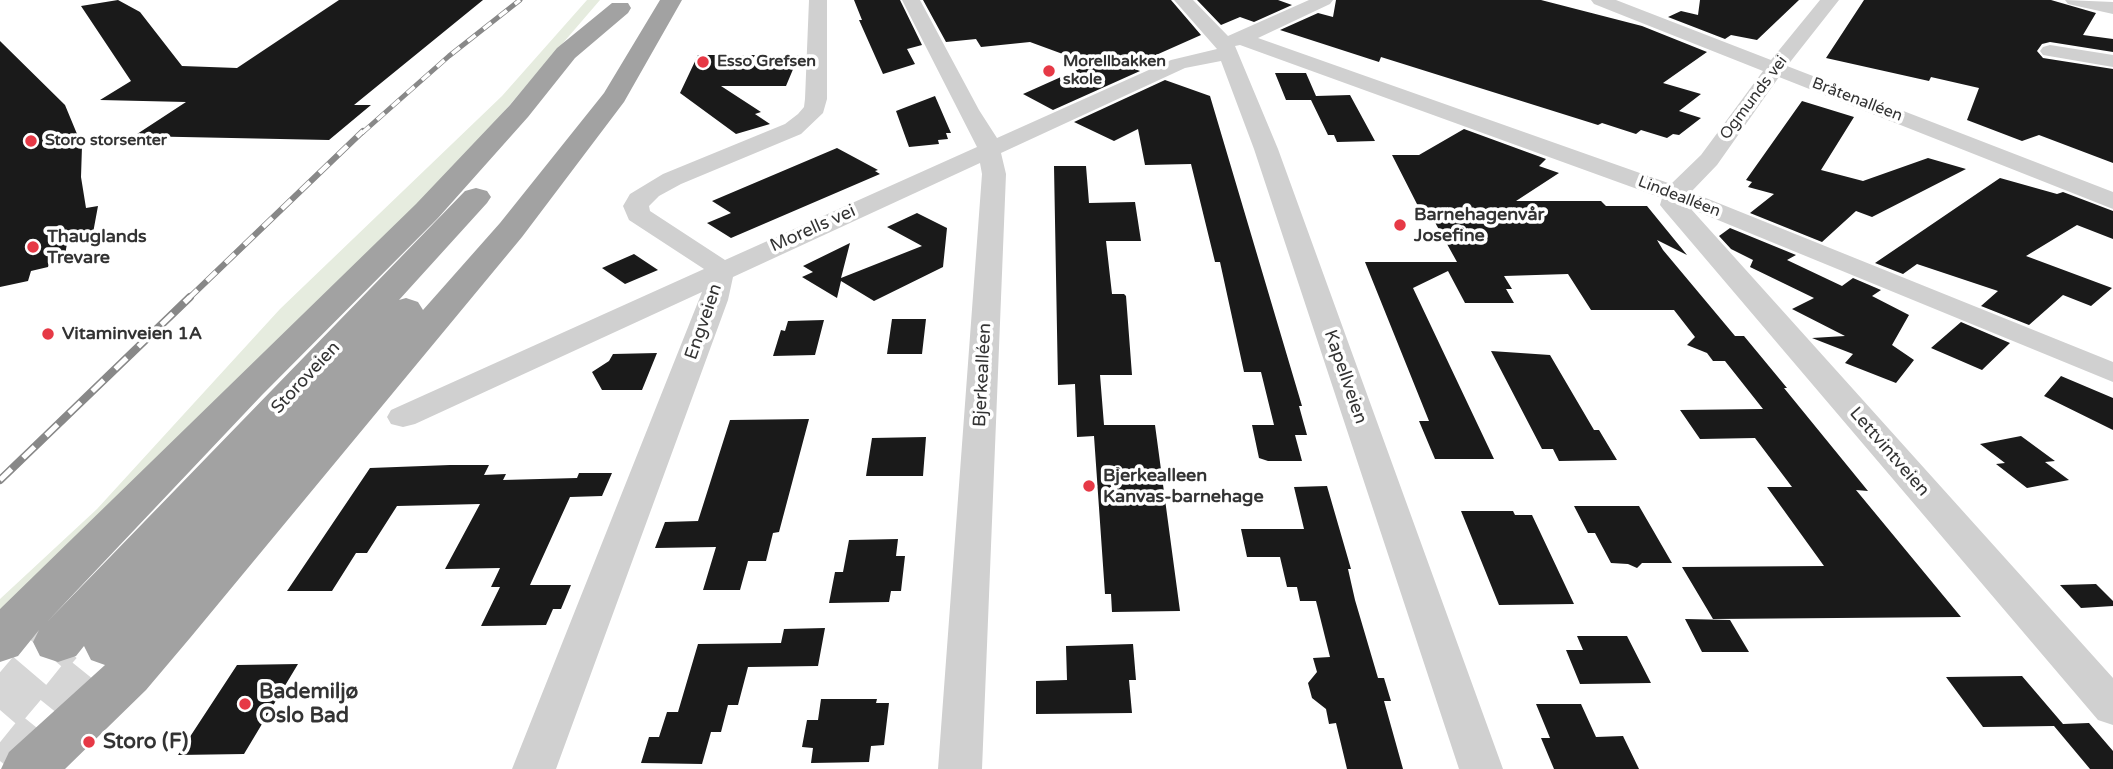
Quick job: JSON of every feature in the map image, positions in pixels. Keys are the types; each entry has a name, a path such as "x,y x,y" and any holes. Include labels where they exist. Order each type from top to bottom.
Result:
{"highway":[{"path":"564,111 652,0"},
{"path":"28,769 128,675 173,625 511,230 615,96 671,0"},
{"path":"564,111 593,53 622,4"},
{"path":"0,642 228,407 436,201 519,111 566,53 622,4"},
{"name":"Storoveien","path":"58,642 485,188 564,111"},
{"name":"Storoveien","path":"110,646 302,425 513,190 564,111"}],"street":[{"name":"Engveien","path":"534,769 714,300 720,272 714,264 638,215 636,206 639,199 661,185 793,129 806,119 815,108 816,99 818,0"},
{"name":"Bjerkealléen","path":"911,0 991,149 994,174 960,769"},
{"name":"Kapellveien","path":"1183,0 1230,45 1481,769"},
{"name":"Morells vei","path":"403,418 1186,61 1230,45 1324,0"},
{"name":"Bråtenalléen","path":"1600,0 2113,201"},
{"name":"Ogmunds vei","path":"1675,194 1709,160 1775,68 1830,0"},
{"path":"2074,0 2113,8"},
{"name":"Lindealléen","path":"1230,45 1675,194 2113,373"},
{"path":"2050,51 2113,61"},
{"name":"Lettvintveien","path":"1675,194 1673,205 1676,210 2113,707"}],"shaded area":[{"path":"587,0 600,0 495,122 432,190 0,612 0,599 97,509 280,309 502,96"}],"building":[{"path":"118,0 140,12 182,66 237,68 339,0 483,0 354,105 371,105 329,140 134,136 186,102 100,100 131,81 81,6"},
{"path":"854,0 900,0 922,45 907,49 915,64 883,74 859,20 862,20"},
{"name":"Morellbakken skole","path":"923,0 1171,0 1201,35 1129,67 1140,71 1053,110 1023,94 1090,64 1030,42 981,47 976,39 946,42"},
{"path":"1197,0 1278,0 1292,5 1254,22 1240,17 1221,25"},
{"path":"1336,0 1541,0 1642,26 1707,52 1663,83 1701,94 1679,111 1701,118 1679,135 1673,134 1667,138 1641,130 1636,134 1602,123 1598,125 1381,57 1379,62 1280,30 1318,13 1333,17"},
{"path":"1700,0 1799,0 1757,40 1731,35 1725,39 1668,17 1681,11 1698,15"},
{"path":"1864,0 2051,0 2096,13 2083,35 2113,39 2113,52 2050,42 2042,44 2037,51 2043,58 2113,69 2113,163 2039,135 2022,141 1967,120 1979,88 1931,77 1929,81 1826,58"},
{"name":"Storo storsenter","path":"0,41 65,105 82,146 81,177 86,208 98,206 93,233 68,238 65,255 50,258 48,267 31,271 28,281 0,287"},
{"path":"698,55 799,55 786,86 721,86 761,112 755,114 770,124 736,134 680,93"},
{"path":"1275,73 1306,73 1316,96 1350,95 1375,141 1337,142 1334,135 1328,135 1311,100 1286,100"},
{"path":"1165,80 1210,96 1302,406 1299,406 1307,435 1295,435 1302,461 1268,461 1259,458 1252,425 1274,425 1261,372 1244,372 1220,262 1215,262 1191,164 1145,165 1138,129 1114,141 1074,122"},
{"path":"935,96 951,133 946,133 948,139 938,140 939,144 909,147 896,111"},
{"path":"1802,101 1854,117 1821,170 1863,181 1928,158 1966,169 1872,217 1856,211 1822,242 1750,213 1774,194 1748,187 1752,182 1746,180"},
{"path":"1464,129 1546,159 1539,166 1559,173 1516,201 1601,201 1606,206 1647,206 1687,255 1657,240 1663,250 1735,336 1744,336 1787,388 1784,388 1868,491 1856,490 1961,617 1713,619 1682,567 1824,566 1767,487 1792,487 1755,438 1700,439 1680,410 1763,409 1725,361 1713,361 1707,353 1687,345 1695,337 1674,310 1591,310 1568,274 1504,276 1512,289 1506,289 1514,303 1465,303 1448,271 1413,288 1494,459 1435,459 1419,421 1429,421 1365,262 1457,262 1427,208 1419,208 1392,155 1419,155"},
{"path":"837,148 878,170 875,171 880,174 731,238 707,223 731,213 712,201"},
{"path":"1054,166 1086,166 1089,203 1135,202 1141,241 1106,241 1112,294 1126,296 1132,375 1100,375 1104,425 1155,425 1180,611 1112,612 1111,594 1105,594 1094,436 1077,437 1075,384 1058,385"},
{"path":"2000,178 2057,194 2063,192 2113,211 2113,239 2077,225 2026,256 2112,288 2091,306 2063,295 2029,325 1981,306 1998,291 1917,264 1903,274 1875,263"},
{"path":"917,213 947,228 943,267 874,301 841,281 837,298 802,277 813,272 803,266 850,243 841,278 922,246 887,227"},
{"path":"1730,228 1796,255 1787,260 1842,286 1853,278 1881,290 1872,296 1909,315 1892,345 1914,360 1896,383 1845,363 1853,354 1812,338 1845,336 1792,309 1814,298 1750,267 1753,260 1731,249 1719,236"},
{"path":"634,254 658,270 625,284 602,268"},
{"path":"892,319 926,319 922,354 887,354"},
{"path":"824,320 815,355 773,356 781,330 785,331 788,321"},
{"path":"1961,322 2010,343 1982,370 1931,348"},
{"path":"1491,351 1550,355 1594,430 1599,430 1617,460 1559,461 1553,449 1542,449"},
{"path":"657,353 642,390 602,390 592,372 609,361 613,354"},
{"path":"2061,376 2113,398 2113,430 2044,396"},
{"path":"809,419 779,532 773,533 766,561 748,561 740,590 703,590 716,547 655,548 665,522 698,521 730,420"},
{"path":"2021,436 2055,461 2045,462 2069,480 2027,488 1996,464 2005,463 1980,444"},
{"path":"926,437 923,476 866,476 872,438"},
{"path":"489,465 484,475 506,474 503,480 577,478 579,473 612,473 602,496 570,497 530,585 571,585 561,609 553,609 546,625 481,626 500,587 491,587 500,568 445,569 480,504 397,506 367,553 356,553 332,591 287,591 370,468"},
{"path":"1327,486 1351,569 1348,569 1355,600 1378,678 1384,678 1391,701 1384,701 1403,769 1347,769 1336,723 1329,724 1326,709 1312,698 1308,683 1317,672 1313,658 1330,657 1316,601 1300,601 1297,587 1287,587 1280,557 1247,557 1241,529 1304,529 1294,487"},
{"path":"1574,506 1639,506 1672,563 1642,563 1637,568 1628,564 1611,563 1595,533 1588,533"},
{"path":"1461,511 1513,511 1515,515 1532,515 1574,604 1499,605"},
{"path":"898,539 896,556 905,556 901,591 891,591 889,602 829,603 835,572 843,572 849,540"},
{"path":"2096,584 2113,601 2113,606 2081,608 2060,585"},
{"path":"1685,619 1730,620 1749,652 1702,652"},
{"path":"825,628 818,666 748,667 738,705 728,705 721,732 711,732 702,764 641,763 649,737 659,737 667,712 678,712 698,644 781,643 784,629"},
{"path":"1577,636 1627,636 1651,683 1580,684 1566,650 1583,650"},
{"path":"1133,644 1136,680 1129,680 1132,713 1036,714 1036,681 1067,680 1066,646"},
{"path":"298,664 244,754 178,755 237,665"},
{"path":"2022,676 2063,724 2089,723 2113,751 2113,769 2090,769 2054,726 1983,727 1946,677"},
{"path":"821,699 877,699 876,703 889,703 884,745 871,746 869,762 811,763 813,748 802,747 807,720 818,720"},
{"path":"1536,704 1581,704 1596,737 1623,736 1639,769 1554,769 1541,738 1550,738"}],"tunnel":[{"path":"0,710 58,642"},
{"path":"10,769 109,646"}],"railway":[{"path":"362,133 449,56 520,0"},
{"path":"188,299 363,131"},
{"path":"0,480 190,297"}],"place":[{"name":"Esso Grefsen","path":"703,62"},
{"name":"Morellbakken skole","path":"1049,71"},
{"name":"Storo storsenter","path":"31,141"},
{"name":"Barnehagenvår Josefine","path":"1400,225"},
{"name":"Thauglands Trevare","path":"33,247"},
{"name":"Vitaminveien 1A","path":"48,334"},
{"name":"Bjerkealleen Kanvas-barnehage","path":"1089,486"},
{"name":"Bademiljø Oslo Bad","path":"245,704"},
{"name":"Storo (F)","path":"89,742"}]}
